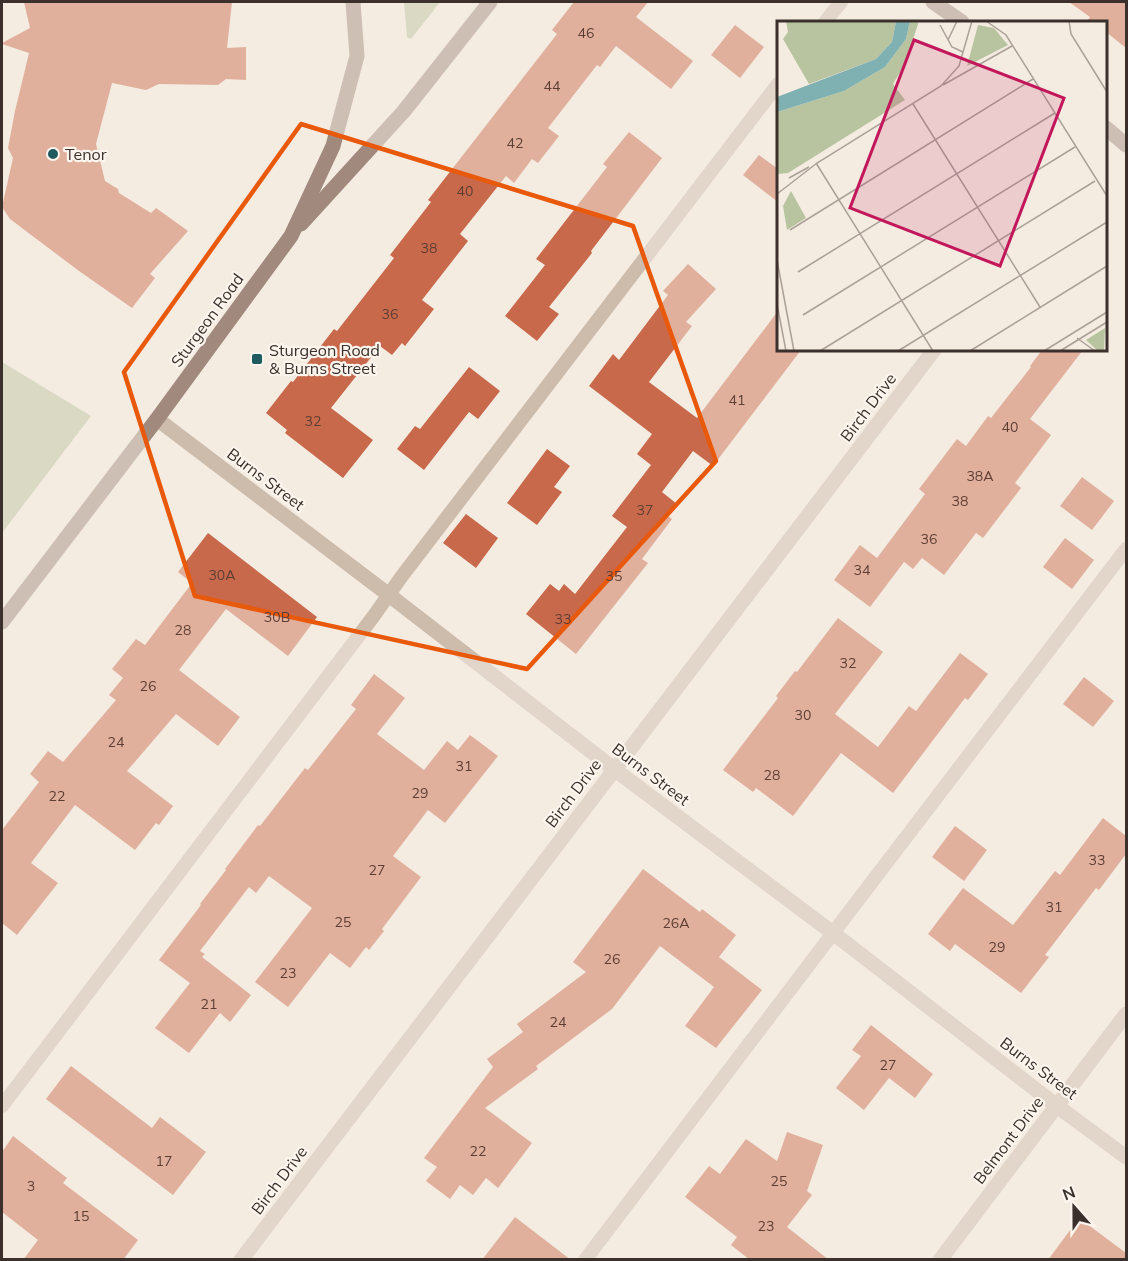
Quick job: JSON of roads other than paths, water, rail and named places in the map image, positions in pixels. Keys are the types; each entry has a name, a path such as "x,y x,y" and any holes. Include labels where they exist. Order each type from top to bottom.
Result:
{"main road":[{"name":"Sturgeon Road","path":"2,622 157,418 291,236 333,146 357,56 353,2"},
{"path":"291,236 404,111 490,2"},
{"path":"933,2 961,21"},
{"path":"1107,129 1126,145"}],"street":[{"name":"Birch Drive","path":"241,1260 933,351"},
{"name":"Burns Street","path":"157,418 614,769 1126,1156"},
{"name":"Belmont Drive","path":"940,1260 1126,1014"}],"lane":[{"path":"826,21 841,2"},
{"path":"2,1106 777,85"},
{"path":"585,1260 1126,549"}],"place":[{"name":"Tenor","path":"53,154"},
{"name":"Sturgeon Road & Burns Street","path":"257,359"}]}
